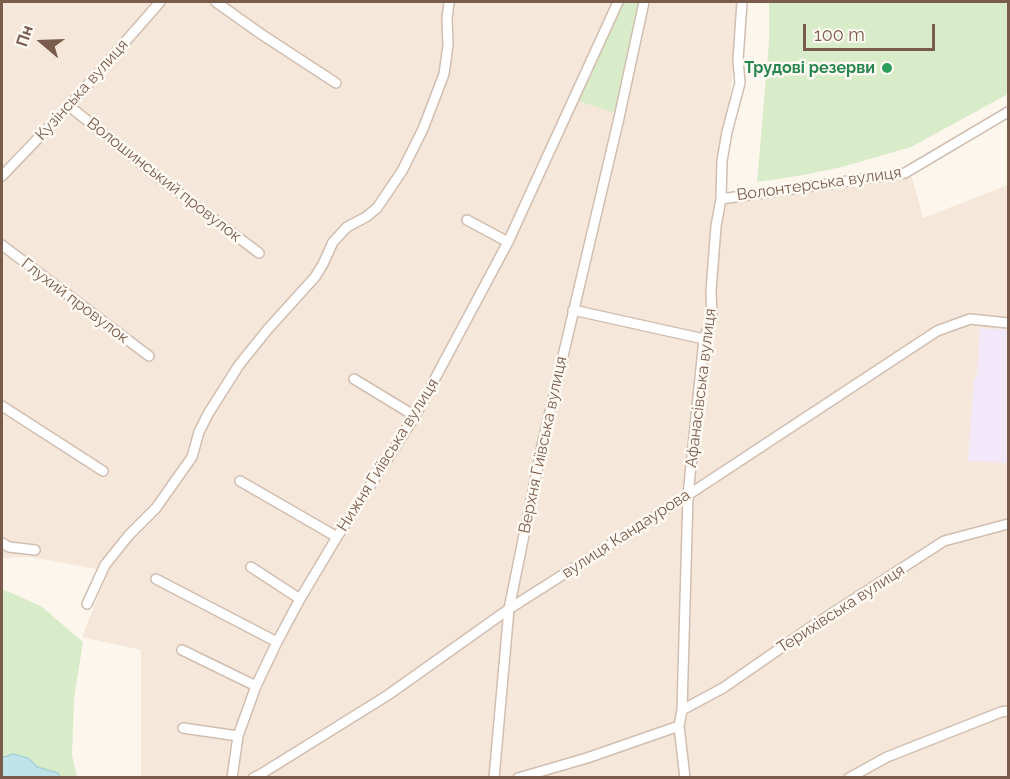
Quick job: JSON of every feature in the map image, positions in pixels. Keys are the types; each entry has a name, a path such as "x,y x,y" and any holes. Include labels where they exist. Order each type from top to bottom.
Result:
{"street":[{"name":"Кузінська вулиця","path":"2,176 69,106 160,2"},
{"path":"216,2 336,83"},
{"path":"87,604 105,565 129,535 156,508 192,457 199,432 208,414 239,364 315,277 333,242 347,227 377,208 402,171 423,129 444,74 448,45 449,2"},
{"name":"Нижня Гиївська вулиця","path":"232,777 238,736 256,686 277,642 337,537 415,416 508,242 618,2"},
{"name":"Верхня Гиївська вулиця","path":"494,777 510,609 543,441 644,2"},
{"name":"Афанасівська вулиця","path":"685,777 679,726 682,710 688,495 704,339 712,318 711,291 716,226 721,199 722,160 740,83 738,60 742,2"},
{"name":"Волошинський провулок","path":"69,106 259,253"},
{"name":"Волонтерська вулиця","path":"721,199 905,173 1008,112"},
{"path":"468,220 508,242"},
{"name":"Глухий провулок","path":"2,245 149,356"},
{"path":"573,310 704,339"},
{"name":"вулиця Кандаурова","path":"253,777 388,695 510,609 937,331 970,319 1008,323"},
{"path":"354,379 415,416"},
{"path":"2,406 103,471"},
{"path":"240,481 337,537"},
{"name":"Терихівська вулиця","path":"682,710 723,688 811,627 944,541 1008,524"},
{"path":"2,543 9,547 35,550"},
{"path":"251,567 300,599"},
{"path":"156,579 277,642"},
{"path":"182,650 256,686"},
{"path":"849,777 887,757 1008,711"},
{"path":"518,777 587,758 679,726"},
{"path":"183,728 238,736"}],"shaded area":[{"path":"2,2 739,2 717,202 912,177 923,218 1008,185 1008,777 141,777 141,650 82,637 108,571 31,557 2,558"},
{"path":"980,328 1008,330 1008,463 968,461"}],"green space":[{"path":"623,2 640,2 616,113 578,101"},
{"name":"Трудові резерви","path":"769,2 1008,2 1008,94 911,147 842,167 757,182 769,42"},
{"path":"2,589 41,606 83,642 74,698 72,755 77,777 60,777 58,773 37,767 28,758 13,754 2,757"}],"water":[{"path":"13,754 28,758 37,767 58,773 60,777 2,777 2,757"}],"place":[{"name":"Трудові резерви","path":"887,68"}]}
